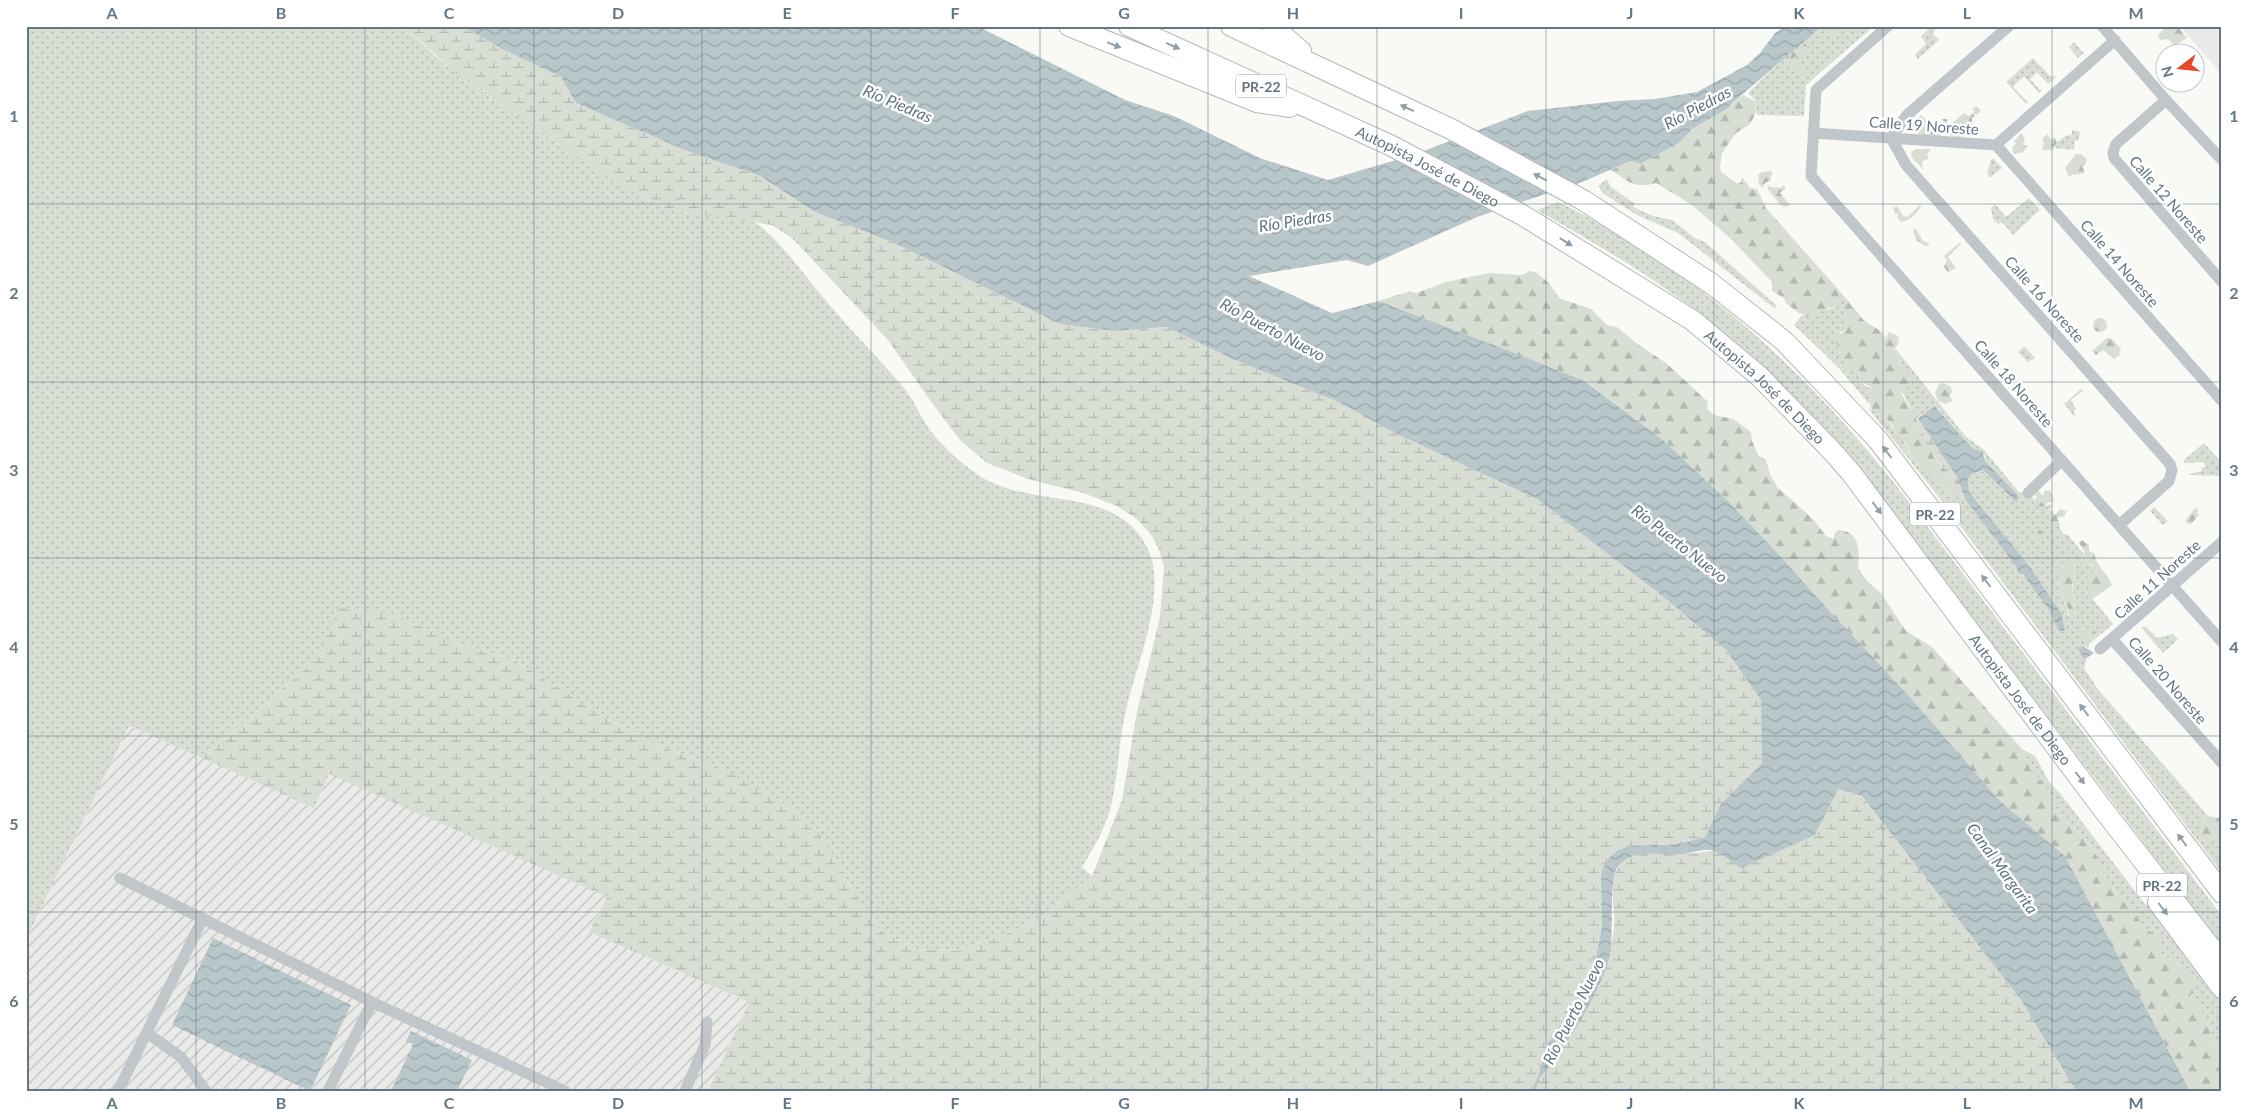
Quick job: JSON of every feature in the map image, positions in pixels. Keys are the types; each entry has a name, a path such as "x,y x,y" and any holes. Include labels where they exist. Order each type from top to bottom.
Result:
{"highway":[{"path":"1069,26 1257,102 1318,111"},
{"name":"Autopista José de Diego","path":"1129,26 1392,146 1524,216 1692,320 1759,376 1819,437 1852,474 2102,808 2222,962"},
{"name":"PR-22","path":"1231,26 1451,128 1583,200 1712,284 1784,341 1878,440 2222,893"},
{"path":"1272,26 1290,39 1313,63"},
{"path":"2102,808 2133,870 2222,988"},
{"path":"2205,870 2222,884"}],"street":[{"name":"Calle 18 Noreste","path":"1888,26 1816,90 1811,176 2222,642"},
{"path":"1891,138 1907,115 2009,26"},
{"path":"2102,26 2166,100 2222,160"},
{"name":"Calle 19 Noreste","path":"1813,133 1996,145 2115,40"},
{"name":"Calle 12 Noreste","path":"2166,100 2116,144 2113,152 2114,158 2222,282"},
{"name":"Calle 16 Noreste","path":"1891,138 1906,165 2167,459 2172,470 2169,481 2119,525"},
{"name":"Calle 14 Noreste","path":"1996,145 2222,402"},
{"path":"2028,492 2062,460"},
{"name":"Calle 11 Noreste","path":"2100,649 2222,542"},
{"name":"Calle 20 Noreste","path":"2112,639 2222,763"},
{"path":"120,878 372,1002 565,1091"},
{"path":"118,1091 203,918"},
{"path":"328,1091 372,1002"},
{"path":"685,1091 706,1045 707,1022"},
{"path":"147,1033 181,1057 206,1091"}],"shaded area":[{"path":"2179,26 2222,26 2222,75 2206,56 2206,42 2193,42"},
{"path":"129,726 314,807 329,773 607,897 589,932 749,1002 708,1091 26,1091 26,939"}],"green space":[{"path":"26,26 404,26 468,82 621,185 675,211 742,219 759,225 786,252 836,313 907,392 932,433 963,464 998,485 1021,492 1069,500 1114,514 1132,527 1147,547 1153,565 1155,586 1153,608 1129,696 1108,818 1082,867 1092,876 1045,915 1011,932 956,951 915,949 880,931 841,872 818,831 726,771 657,745 608,719 514,660 340,608 316,660 202,758 129,726 26,939"},
{"path":"404,26 463,26 502,49 561,77 576,103 684,150 760,176 813,211 894,243 1060,324 1113,331 1167,327 1230,358 1336,401 1397,434 1537,499 1666,599 1726,650 1761,700 1762,763 1721,804 1705,837 1676,844 1636,845 1601,875 1602,927 1596,956 1573,1006 1548,1043 1537,1081 1573,1030 1601,975 1613,935 1613,881 1616,871 1622,863 1632,856 1644,852 1693,853 1815,835 1837,789 1862,796 2021,1000 2076,1091 708,1091 749,1002 589,932 607,897 329,774 314,808 202,758 316,660 339,607 393,614 454,642 514,660 608,719 657,745 726,771 789,806 818,831 841,872 880,931 915,949 956,951 1011,932 1045,915 1092,876 1122,800 1137,712 1160,617 1164,567 1152,536 1137,519 1117,506 1083,493 1031,480 987,463 960,440 888,340 792,238 772,225 670,210 621,187 454,72"},
{"path":"1820,26 1874,26 1806,85 1804,116 1757,115 1755,100 1748,93"},
{"path":"1825,26 1842,26 1833,34 1827,34 1823,30"},
{"path":"1932,26 1936,29 1932,33 1939,40 1918,59 1915,54 1926,44 1921,36"},
{"path":"2162,26 2177,26 2187,38 2180,42 2171,42 2168,39 2160,40 2158,35 2164,29"},
{"path":"2074,42 2084,53 2078,58 2069,47"},
{"path":"1803,44 1806,44 1809,51 1808,54 1798,55 1792,59 1789,58 1790,55"},
{"path":"2033,58 2051,77 2056,77 2048,84 2037,72 2030,79 2042,90 2039,93 2024,76 2013,87 2028,102 2026,104 2006,82"},
{"path":"1792,59 1806,75 1809,84 1789,63"},
{"path":"1743,95 1755,101 1756,113 1750,124 1736,133 1722,153 1721,172 1737,184 1741,182 1742,177 1750,188 1757,189 1766,208 1837,288 1841,301 1837,307 1828,308 1817,316 1807,316 1797,312 1786,303 1784,298 1772,291 1772,282 1730,238 1692,205 1656,183 1637,185 1627,181 1611,170 1631,161 1640,164 1679,143 1692,129 1727,109"},
{"path":"1976,106 1981,110 1972,117 1972,133 1959,137 1950,135 1952,123 1964,113 1969,116 1974,112 1972,109"},
{"path":"1921,115 1933,127 1936,125 1940,129 1946,124 1942,119 1947,119 1948,127 1939,137 1920,136 1915,129 1912,129 1911,125"},
{"path":"2072,130 2080,132 2078,141 2075,140 2074,150 2055,148 2057,142 2072,134"},
{"path":"2021,133 2025,138 2023,145 2028,146 2023,152 2014,154 2012,148 2016,143 2014,141"},
{"path":"2047,134 2051,139 2054,137 2057,142 2053,150 2042,149 2044,143 2042,139"},
{"path":"1916,149 1931,149 1927,155 1928,159 1922,161 1923,169 1912,158 1911,152"},
{"path":"2076,154 2081,154 2087,159 2085,165 2082,166 2085,173 2073,174 2069,177 2065,168"},
{"path":"1991,159 1994,159 2002,168 1990,178 1987,174"},
{"path":"1771,171 1773,174 1771,175 1771,180 1765,183 1763,188 1759,184 1758,175 1761,172"},
{"path":"1607,179 1610,186 1635,204 1633,207 1653,216 1672,220 1695,238 1705,242 1777,306 1774,308 1678,233 1637,215 1604,194 1598,186"},
{"path":"1770,185 1770,187 1782,188 1782,185 1785,186 1785,189 1780,193 1790,205 1785,207 1780,205 1767,187"},
{"path":"2029,198 2040,210 2013,235 2002,222 1998,224 1993,219 1991,208 1995,204 2006,217"},
{"path":"1558,202 1609,229 1658,259 1704,293 1749,329 1831,409 1905,497 2222,916 2222,946 1850,457 1786,389 1740,347 1691,307 1635,268 1537,210"},
{"path":"1920,205 1921,207 1912,217 1901,222 1897,217 1899,213 1895,214 1893,208 1897,206 1903,216 1907,217"},
{"path":"1913,229 1916,229 1923,241 1929,243 1928,246 1916,240"},
{"path":"1959,243 1961,244 1948,257 1956,268 1948,272 1944,267 1947,260 1944,256"},
{"path":"1530,271 1537,273 1549,283 1559,298 1591,309 1607,325 1617,327 1636,343 1666,363 1708,402 1707,409 1714,415 1733,419 1751,432 1752,441 1758,455 1766,460 1770,474 1778,488 1813,519 1826,536 1834,539 1834,534 1838,530 1845,531 1855,538 1859,555 1858,568 1867,581 1881,593 1906,631 1932,647 2022,749 2033,774 2045,784 2060,816 2081,833 2098,858 2102,871 2111,887 2134,911 2145,929 2157,935 2161,941 2161,955 2176,962 2185,973 2197,980 2190,997 2208,1020 2215,1047 2222,1046 2222,1091 2190,1091 2065,856 1999,800 1770,545 1730,503 1663,440 1586,381 1379,301 1410,291 1416,293 1446,282 1489,273 1522,275"},
{"path":"1837,288 1852,305 1847,302 1845,316 1847,330 1840,332 1839,353 1844,360 1844,368 1860,370 1859,380 1867,387 1872,388 1869,404 1838,367 1794,325 1801,316 1837,307 1839,292"},
{"path":"1847,302 1864,320 1880,331 1886,339 1889,332 1898,336 1899,343 1895,348 1901,366 1899,369 1911,371 1913,378 1911,386 1901,389 1902,395 1917,420 1918,428 1934,457 1950,475 1957,477 1965,499 1952,495 1937,477 1911,458 1906,442 1896,437 1894,428 1885,417 1872,411 1869,400 1872,388 1859,380 1860,370 1844,371 1844,360 1841,358 1835,337 1847,330 1843,310"},
{"path":"2100,318 2105,320 2107,325 2105,330 2100,332 2095,330 2093,325 2095,320"},
{"path":"2107,338 2112,339 2121,349 2119,353 2121,354 2114,359 2103,350 2096,355 2092,351"},
{"path":"2024,346 2035,358 2028,362 2018,352"},
{"path":"1895,348 1966,437 1983,449 2019,492 2031,494 2034,500 2046,507 2050,504 2053,506 2048,511 2054,525 2059,526 2063,534 2067,534 2083,553 2082,560 2096,570 2087,578 2091,589 2091,597 2113,624 2095,639 2094,630 2089,628 2088,641 2091,641 2088,648 2086,646 2078,649 2084,660 2087,659 2084,668 2097,688 2208,816 2203,820 2215,839 2222,839 2222,873 1934,491 1869,409 1883,414 1897,435 1905,442 1911,458 1937,477 1952,495 1965,499 2015,564 2017,570 2036,590 2059,631 2065,631 2062,614 2028,564 1969,492 1968,479 1972,474 1983,470 2017,503 2017,494 1986,462 1985,455 1973,449 1936,406 1918,417 1919,419 1915,417 1901,389 1911,386 1913,378 1911,371 1898,369 1901,365","holes":["2066,559 2076,568 2073,580 2076,617 2068,616 2060,588 2059,567"]},
{"path":"1944,383 1951,387 1952,392 1950,395 1952,401 1945,404 1938,401 1935,393 1939,384"},
{"path":"2081,389 2083,391 2071,400 2076,409 2073,412 2075,417 2064,404"},
{"path":"1926,415 1956,476 1950,475 1929,449 1921,435 1917,420"},
{"path":"2204,443 2222,463 2222,476 2189,475 2202,471 2201,468 2205,467 2204,462 2184,463 2184,460"},
{"path":"2038,490 2043,496 2044,491 2050,490 2054,501 2047,503 2046,507 2039,506 2034,500 2037,497 2034,494"},
{"path":"2154,507 2168,521 2163,525 2150,511"},
{"path":"2195,508 2199,510 2197,512 2199,515 2190,525 2185,521"},
{"path":"2060,509 2066,511 2068,509 2064,516 2057,518 2059,526 2050,521 2048,511 2051,510 2055,515"},
{"path":"2040,530 2043,531 2043,541 2036,542 2033,541 2032,534 2033,531"},
{"path":"2082,540 2089,545 2089,551 2094,553 2097,562 2112,585 2093,599 2089,596 2091,589 2087,585 2087,580 2096,570 2091,564 2086,566 2082,563 2082,555 2085,552 2079,543"},
{"path":"2066,559 2076,564 2072,585 2076,618 2073,621 2069,616 2060,587 2058,567"},
{"path":"2141,627 2146,627 2157,638 2173,634 2178,639 2163,653"},
{"path":"2089,628 2094,630 2096,635 2094,640 2089,642 2084,640 2082,635 2084,630"},
{"path":"2022,749 2035,756 2049,782 2060,793 2144,903 2153,910 2222,999 2222,1046 2215,1047 2208,1020 2190,997 2196,980 2185,973 2176,962 2161,955 2161,941 2157,935 2145,929 2134,911 2111,887 2102,871 2098,858 2081,833 2060,816 2045,784 2033,774"},
{"path":"2208,816 2220,818 2222,839 2206,838 2201,834 2201,823"}],"water":[{"path":"463,26 977,26 1125,100 1174,116 1260,158 1328,180 1416,154 1528,111 1617,101 1655,99 1697,92 1747,65 1760,53 1775,33 1787,26 1822,26 1727,109 1692,129 1679,143 1640,164 1631,161 1582,182 1477,217 1368,266 1347,260 1249,276 1332,313 1379,301 1517,354 1585,381 1663,440 1730,503 1770,545 1908,695 1999,800 2065,856 2190,1091 2076,1091 2021,1000 1862,796 1838,789 1815,835 1741,868 1723,855 1711,850 1685,854 1638,854 1623,861 1614,874 1611,948 1604,974 1578,1024 1536,1083 1548,1043 1573,1006 1596,956 1602,927 1601,875 1606,863 1621,849 1630,846 1663,845 1705,837 1721,804 1762,763 1761,700 1726,650 1666,599 1537,499 1397,434 1336,401 1230,358 1167,327 1113,331 1060,324 894,243 813,211 760,176 684,150 576,103 561,77 502,49"},
{"path":"1935,406 1973,449 1982,451 1986,462 2017,494 2017,503 1983,470 1972,474 1968,479 1969,492 2028,564 2062,614 2065,631 2059,631 2047,607 2023,574 2019,574 2015,565 1965,499 1957,477 1918,418"},
{"path":"2083,646 2094,653 2084,660 2078,649"},
{"path":"213,938 351,1005 310,1091 172,1025"},
{"path":"411,1031 472,1060 457,1091 391,1091 413,1044 406,1041"}],"waterway":[{"name":"Río Puerto Nuevo","path":"1533,1091 1538,1080"}],"water label":[{"name":"Río Piedras","path":"898,103"},
{"name":"Río Piedras","path":"1697,107"},
{"name":"Río Piedras","path":"1295,220"},
{"name":"Canal Margarita","path":"2003,868"}]}
